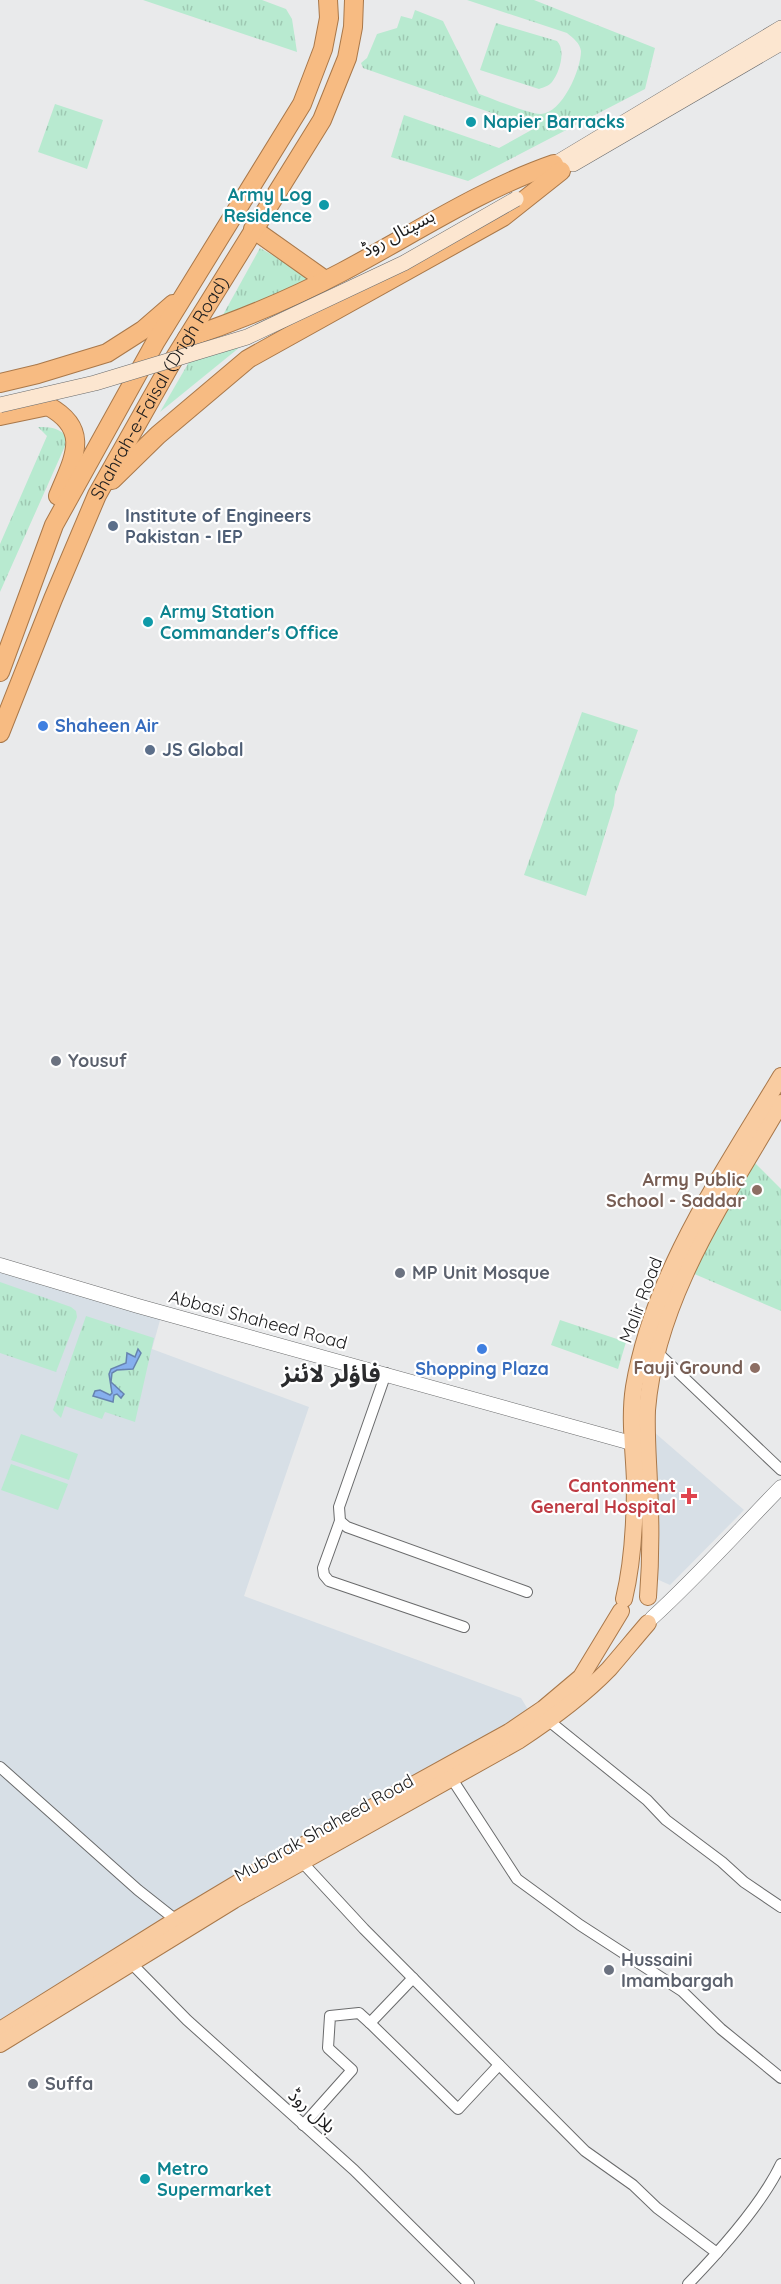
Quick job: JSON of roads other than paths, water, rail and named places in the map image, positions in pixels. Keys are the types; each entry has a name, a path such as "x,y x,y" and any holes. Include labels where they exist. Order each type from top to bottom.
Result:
{"highway":[{"name":"Shahrah-e-Faisal (Drigh Road)","path":"0,672 54,525 156,341 302,104 323,49 328,18 328,0"},
{"name":"Shahrah-e-Faisal (Drigh Road)","path":"0,733 97,495 187,338 322,120 347,58 353,27 354,0"},
{"path":"187,338 225,325 325,280 518,177 557,168"},
{"path":"97,495 158,435 248,359 503,217 557,168"},
{"path":"253,229 325,280"},
{"path":"0,383 107,353 143,330 189,290"},
{"path":"225,325 258,354"},
{"path":"0,416 48,406 59,412 72,425 76,441 71,465 58,498 54,525"}],"main road":[{"name":"ہسپتال روڈ","path":"0,405 95,383 247,337 404,263 781,28"},
{"name":"ہسپتال روڈ","path":"557,168 781,43"},
{"name":"ہسپتال روڈ","path":"0,396 129,365 252,325 343,284 513,195"},
{"name":"Malir Road","path":"649,1598 651,1547 639,1445 631,1413 634,1387 649,1324 663,1286 715,1188 781,1076"},
{"name":"Malir Road","path":"622,1605 632,1548 639,1445 657,1352 673,1303 686,1273 781,1103"},
{"path":"639,1593 649,1598 654,1608 650,1620 639,1626 629,1624 622,1617 622,1605 628,1595 639,1593"},
{"name":"Mubarak Shaheed Road","path":"0,2030 266,1866 532,1718 581,1677 622,1605"},
{"name":"Mubarak Shaheed Road","path":"0,2044 225,1905 518,1742 549,1721 608,1670 650,1620"}],"street":[{"name":"Abbasi Shaheed Road","path":"0,1265 138,1306 639,1445"},
{"path":"657,1352 781,1470"},
{"path":"386,1373 339,1507 340,1521 323,1568 324,1575 329,1581 464,1627"},
{"name":"Mubarak Shaheed Road","path":"650,1620 681,1592 781,1487"},
{"path":"340,1521 347,1527 527,1592"},
{"path":"649,1598 681,1592"},
{"path":"549,1721 647,1800 666,1820 722,1862 744,1882 781,1907"},
{"path":"0,1767 138,1890 176,1920"},
{"path":"452,1779 517,1879 576,1923 682,1991 721,2029 781,2078"},
{"path":"302,1862 364,1929 585,2151 633,2185 657,2208 717,2253"},
{"name":"بلال روڈ","path":"131,1963 186,2020 387,2202 470,2284"},
{"path":"370,2023 413,1978"},
{"path":"303,2125 352,2070 328,2048 330,2016 359,2013 458,2109 500,2065"},
{"path":"688,2284 717,2253 780,2171"}],"water":[{"path":"138,1349 141,1353 133,1369 117,1370 112,1373 111,1382 124,1394 121,1398 117,1394 114,1395 113,1402 93,1396 95,1391 100,1390 110,1395 112,1393 109,1374 111,1369 126,1363 127,1353 135,1357"}],"place":[{"name":"Napier Barracks","path":"471,122"},
{"name":"Army Log Residence","path":"324,205"},
{"name":"Institute of Engineers Pakistan - IEP","path":"113,526"},
{"name":"Army Station Commander's Office","path":"148,622"},
{"name":"Shaheen Air","path":"43,726"},
{"name":"JS Global","path":"150,750"},
{"name":"Yousuf","path":"56,1061"},
{"name":"Army Public School - Saddar","path":"757,1190"},
{"name":"MP Unit Mosque","path":"400,1273"},
{"name":"Shopping Plaza","path":"482,1349"},
{"name":"Fauji Ground","path":"755,1368"},
{"name":"Cantonment General Hospital","path":"689,1496"},
{"name":"Hussaini Imambargah","path":"609,1970"},
{"name":"Suffa","path":"33,2084"},
{"name":"Metro Supermarket","path":"145,2179"}],"district":[{"name":"فاؤلر لائنز","path":"331,1374"}]}
